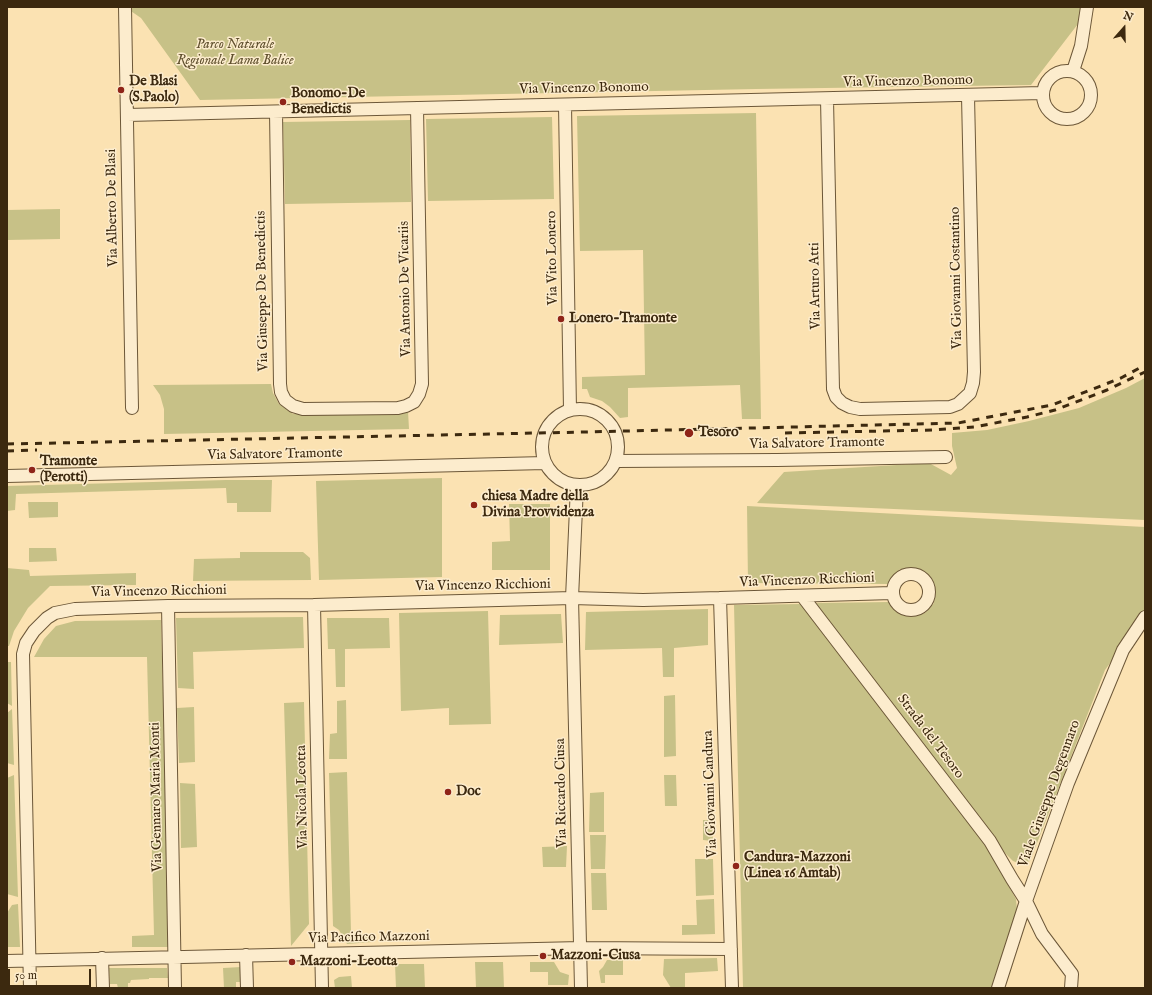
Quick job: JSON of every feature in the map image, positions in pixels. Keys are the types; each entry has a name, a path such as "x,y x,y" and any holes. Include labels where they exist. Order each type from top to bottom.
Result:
{"street":[{"name":"Via Alberto De Blasi","path":"125,7 132,408"},
{"path":"1073,71 1081,46 1087,7"},
{"path":"1066,70 1073,71 1081,74 1087,80 1091,88 1092,97 1090,105 1081,114 1070,119 1061,119 1053,115 1047,109 1043,102 1042,93 1044,86 1052,75 1066,70"},
{"name":"Via Vincenzo Bonomo","path":"127,115 968,96 1042,93"},
{"name":"Via Giovanni Costantino","path":"908,408 950,407 958,404 970,393 973,383 968,96"},
{"name":"Via Arturo Atti","path":"827,99 833,389 836,397 842,403 850,407 860,409 908,408"},
{"name":"Via Vito Lonero","path":"565,105 570,410"},
{"name":"Via Antonio De Vicariis","path":"351,408 398,408 406,406 414,402 419,394 422,384 418,108"},
{"name":"Via Giuseppe De Benedictis","path":"276,112 281,392 286,400 293,406 302,409 351,408"},
{"path":"583,409 595,412 609,422 618,438 619,450 616,461 610,472 601,480 589,485 577,486 567,484 558,479 545,463 542,452 542,441 546,430 552,421 561,414 570,410 583,409"},
{"name":"Via Salvatore Tramonte","path":"616,461 946,457"},
{"name":"Via Salvatore Tramonte","path":"7,476 545,463"},
{"name":"Via Riccardo Ciusa","path":"577,486 572,598 581,988"},
{"name":"Via Vincenzo Ricchioni","path":"30,960 23,654 26,643 30,637 47,618 55,613 75,609 168,606 314,605 572,598 643,600 803,597 892,593"},
{"name":"Strada del Tesoro","path":"803,597 990,841 1026,901 1042,934 1072,974 1071,988"},
{"name":"Via Giovanni Candura","path":"720,598 732,988"},
{"name":"Via Nicola Leotta","path":"314,605 322,988"},
{"name":"Via Gennaro Maria Monti","path":"168,606 176,988"},
{"name":"Viale Giuseppe Degennaro","path":"998,988 1026,901 1068,783 1123,650 1145,617"},
{"name":"Via Pacifico Mazzoni","path":"7,961 581,948 731,949"},
{"path":"246,955 247,988"},
{"path":"102,958 103,988"},
{"path":"30,960 30,988"}],"green space":[{"name":"Parco Naturale Regionale Lama Balice","path":"125,7 1091,7 1031,85 200,100 141,18"},
{"path":"756,113 761,419 742,419 740,385 628,388 628,417 620,418 602,401 590,397 587,389 582,389 582,377 645,375 643,250 580,251 577,116"},
{"path":"552,117 554,199 428,201 426,119"},
{"path":"410,120 411,202 285,204 283,122"},
{"path":"60,209 60,239 7,240 7,210"},
{"path":"1145,378 1145,520 757,503 784,472 929,463 951,475 957,468 952,446 952,433 987,430 1079,408 1126,388"},
{"path":"271,384 273,393 279,404 293,414 402,414 408,411 409,429 164,434 164,409 160,395 153,385"},
{"path":"442,478 442,577 319,580 316,481"},
{"path":"272,480 271,512 237,512 237,503 227,503 226,488 16,494 15,510 7,511 7,486"},
{"path":"28,502 58,502 58,517 29,518"},
{"path":"509,504 550,504 550,570 492,570 492,542 510,541"},
{"path":"747,506 1145,527 1145,615 1105,670 1030,861 1021,864 1013,861 1003,851 816,606 817,603 890,602 900,613 914,616 925,613 934,603 935,593 931,579 920,569 900,569 888,584 748,583"},
{"path":"29,548 56,548 57,561 29,562"},
{"path":"240,552 303,552 310,558 311,580 193,581 194,559 240,558"},
{"path":"7,568 29,570 30,576 136,573 136,585 50,586 28,608 14,631 9,646 7,646"},
{"path":"802,604 978,831 1016,899 1017,910 991,988 743,988 734,605"},
{"path":"708,609 708,645 674,648 674,677 663,677 662,648 585,650 586,612"},
{"path":"488,611 491,724 449,725 449,708 401,711 399,613"},
{"path":"561,614 563,643 499,645 500,615"},
{"path":"303,617 304,648 193,652 194,689 178,688 176,618"},
{"path":"327,618 389,618 390,648 345,649 345,687 336,687 335,649 328,649"},
{"path":"161,620 170,947 132,947 132,936 154,935 147,657 34,657 44,639 56,626 75,621"},
{"path":"7,662 11,662 12,706 7,703"},
{"path":"675,695 676,756 664,757 664,696"},
{"path":"346,700 347,759 329,759 330,734 337,733 337,701"},
{"path":"304,702 309,924 291,946 284,703"},
{"path":"194,707 195,762 179,763 177,708"},
{"path":"12,709 14,765 7,763 7,713"},
{"path":"347,772 351,932 352,934 373,934 372,942 347,944 339,930 333,926 329,773"},
{"path":"14,775 18,897 7,894 7,778"},
{"path":"664,775 676,775 677,806 665,806"},
{"path":"180,783 195,784 197,847 181,848"},
{"path":"604,792 604,832 589,832 590,793"},
{"path":"703,820 712,820 713,841 703,840"},
{"path":"590,835 606,835 605,869 591,869"},
{"path":"567,846 566,867 543,867 542,847"},
{"path":"695,859 713,859 714,895 696,896"},
{"path":"591,873 606,873 607,910 592,910"},
{"path":"714,899 715,934 682,935 682,925 697,925 696,900"},
{"path":"18,904 20,947 7,947 7,913 12,905"},
{"path":"717,958 718,971 685,973 685,988 671,988 663,975 664,959"},
{"path":"607,960 623,960 623,975 605,975 605,983 601,983 599,971"},
{"path":"475,962 503,962 504,988 476,988"},
{"path":"530,962 554,962 560,972 569,975 568,985 548,985 548,972 530,972"},
{"path":"395,964 424,964 425,988 396,988"},
{"path":"241,967 241,982 236,982 236,988 224,988 223,968"},
{"path":"109,968 167,968 168,978 131,980 130,983 128,983 128,988 118,988 117,984 110,984"},
{"path":"351,976 352,988 335,988 334,980 339,977"}],"railway":[{"path":"7,444 958,423 1052,405 1121,378 1145,365"},
{"path":"785,433 933,430 974,427 1055,410 1107,390 1145,372"},
{"path":"7,451 37,450"}],"place":[{"name":"De Blasi (S.Paolo)","path":"121,90"},
{"name":"Bonomo-De Benedictis","path":"283,102"},
{"name":"Lonero-Tramonte","path":"561,319"},
{"name":"Tesoro","path":"689,433"},
{"name":"Tramonte (Perotti)","path":"32,470"},
{"name":"chiesa Madre della Divina Provvidenza","path":"474,505"},
{"name":"Doc","path":"448,792"},
{"name":"Candura-Mazzoni (Linea 16 Amtab)","path":"736,866"},
{"name":"Mazzoni-Ciusa","path":"543,956"},
{"name":"Mazzoni-Leotta","path":"292,962"}]}
